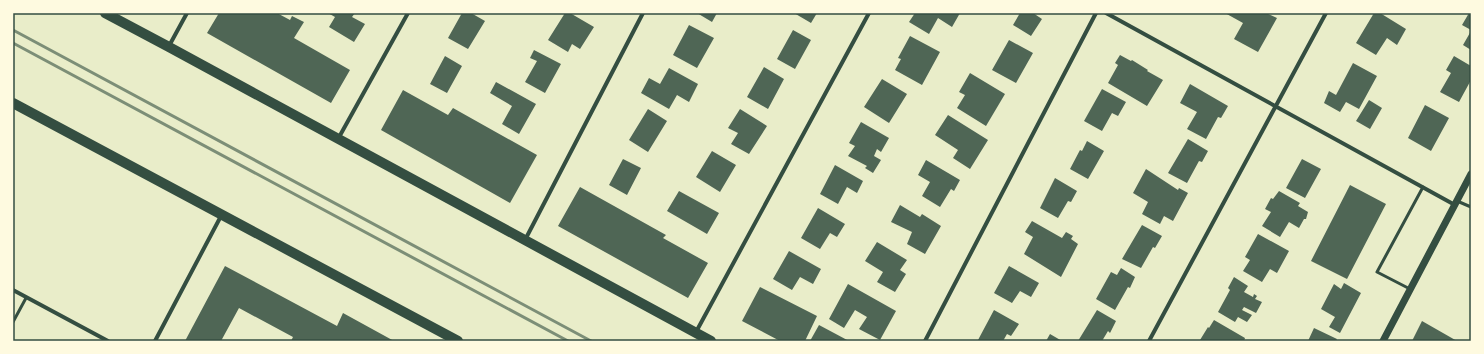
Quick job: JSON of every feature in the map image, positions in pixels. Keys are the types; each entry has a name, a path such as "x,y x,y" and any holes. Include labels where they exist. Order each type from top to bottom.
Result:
{"main road":[{"path":"105,13 711,341"},
{"path":"13,103 458,341"}],"street":[{"path":"169,47 187,13"},
{"path":"338,139 408,13"},
{"path":"525,241 643,13"},
{"path":"695,332 868,13"},
{"path":"925,341 1096,13"},
{"path":"1106,13 1423,188 1456,203"},
{"path":"1149,341 1326,13"},
{"path":"1383,341 1471,174"},
{"path":"155,341 222,215"},
{"path":"13,290 108,341"}],"lane":[{"path":"1411,289 1377,272 1423,188"},
{"path":"1456,203 1471,207"},
{"path":"13,322 26,298"}],"building":[{"path":"219,13 277,13 290,20 292,16 304,22 294,38 350,70 331,103 207,33"},
{"path":"328,13 355,13 352,17 365,24 354,42 329,27 335,17"},
{"path":"462,13 471,13 485,21 468,49 448,38"},
{"path":"565,13 570,13 594,27 580,49 572,44 568,52 548,40"},
{"path":"697,13 717,13 712,22"},
{"path":"794,13 817,13 811,23"},
{"path":"915,13 960,13 952,27 938,18 929,34 909,22"},
{"path":"1020,13 1033,13 1042,19 1031,36 1013,25"},
{"path":"1225,13 1266,13 1277,18 1258,52 1234,39 1243,23"},
{"path":"1374,13 1380,13 1406,29 1397,45 1387,38 1376,55 1356,43"},
{"path":"1469,13 1471,13 1471,30 1462,25"},
{"path":"689,25 714,38 697,68 673,55"},
{"path":"793,30 811,40 795,69 777,59"},
{"path":"1471,31 1471,50 1463,45"},
{"path":"910,36 940,52 922,85 895,70 901,59 898,58"},
{"path":"1009,40 1033,53 1016,83 992,70"},
{"path":"534,50 561,64 545,93 525,82 537,61 530,58"},
{"path":"1120,55 1131,61 1132,60 1163,80 1147,106 1108,83 1118,65 1115,63"},
{"path":"445,56 462,66 447,93 430,84"},
{"path":"1454,56 1471,66 1471,80 1459,102 1440,92 1451,73 1446,70"},
{"path":"1353,63 1377,76 1359,109 1346,102 1340,112 1324,103 1329,91 1336,95"},
{"path":"764,67 784,79 768,109 747,97"},
{"path":"669,68 698,84 689,102 677,95 669,109 641,93 649,78 660,84"},
{"path":"970,73 1005,94 986,126 957,108 965,95 959,92"},
{"path":"882,79 907,94 889,123 864,107"},
{"path":"496,82 536,104 519,134 502,124 512,106 490,93"},
{"path":"1190,84 1228,106 1221,118 1218,117 1206,139 1187,129 1197,112 1180,103"},
{"path":"1102,89 1126,102 1118,116 1112,113 1102,131 1084,121"},
{"path":"403,90 448,115 453,108 537,155 510,203 381,130"},
{"path":"1369,100 1382,108 1370,129 1356,121"},
{"path":"1425,105 1449,118 1431,151 1408,138"},
{"path":"648,109 667,121 648,152 629,140"},
{"path":"740,109 767,126 749,154 731,144 738,133 728,128"},
{"path":"948,115 988,140 970,169 953,158 958,150 935,135"},
{"path":"861,122 889,138 881,152 877,149 874,156 881,160 873,173 865,168 867,166 848,156 855,146 849,143"},
{"path":"1188,139 1208,151 1202,162 1199,161 1187,183 1168,173"},
{"path":"1087,141 1104,151 1088,179 1070,169 1080,150 1082,151"},
{"path":"712,151 736,165 720,192 696,177"},
{"path":"623,159 641,168 627,195 609,185"},
{"path":"1302,159 1321,169 1305,198 1286,188"},
{"path":"926,160 960,180 954,191 951,189 940,207 922,196 930,182 918,175"},
{"path":"835,165 863,181 857,193 847,187 838,204 820,194"},
{"path":"1146,169 1178,190 1179,188 1188,193 1173,221 1164,216 1160,224 1142,214 1148,202 1133,193"},
{"path":"1055,178 1077,191 1071,202 1068,201 1058,218 1040,208"},
{"path":"1350,185 1386,204 1347,279 1311,261"},
{"path":"580,187 666,235 663,238 708,263 688,298 558,226"},
{"path":"679,191 719,213 707,234 667,211"},
{"path":"1279,191 1300,203 1298,206 1308,212 1306,219 1304,219 1299,228 1289,222 1280,237 1262,226 1271,212 1265,209 1271,198 1273,199"},
{"path":"900,205 920,217 922,214 941,226 925,254 907,244 912,232 891,222"},
{"path":"818,208 845,224 837,237 830,233 820,249 801,238"},
{"path":"1032,221 1062,238 1066,232 1073,236 1071,239 1078,244 1061,277 1024,254 1033,237 1025,232"},
{"path":"1142,225 1162,236 1155,248 1153,247 1141,268 1122,259"},
{"path":"1258,234 1289,251 1277,273 1270,269 1262,282 1243,271 1250,260 1245,257"},
{"path":"877,242 907,260 900,270 906,274 895,292 877,282 883,272 865,261"},
{"path":"789,251 821,269 813,284 800,277 792,290 773,279"},
{"path":"225,266 337,326 343,313 394,341 291,341 293,337 239,308 221,341 185,341"},
{"path":"1009,266 1039,283 1031,297 1020,291 1012,303 994,293"},
{"path":"1121,268 1135,277 1130,288 1128,287 1115,310 1096,299 1111,272 1117,275"},
{"path":"1234,277 1248,286 1244,292 1253,297 1254,294 1257,296 1255,299 1262,302 1256,313 1244,307 1242,310 1252,315 1247,322 1238,317 1235,322 1218,312 1230,290 1228,288"},
{"path":"1344,283 1361,293 1340,333 1329,327 1335,317 1321,309 1334,284 1341,289"},
{"path":"848,284 896,311 880,340 859,329 867,317 855,310 844,328 829,319"},
{"path":"760,287 817,316 805,341 780,341 742,321"},
{"path":"994,310 1019,324 1011,336 1007,334 1003,341 978,340"},
{"path":"1097,310 1116,321 1110,333 1108,331 1102,341 1078,341"},
{"path":"1214,320 1245,338 1244,341 1200,340"},
{"path":"1422,321 1457,341 1412,341"},
{"path":"819,325 849,341 810,341"},
{"path":"1314,328 1337,339 1336,341 1308,341"},
{"path":"1050,334 1062,341 1046,341"}],"railway":[{"path":"13,30 591,341"},
{"path":"13,43 568,341"}]}
